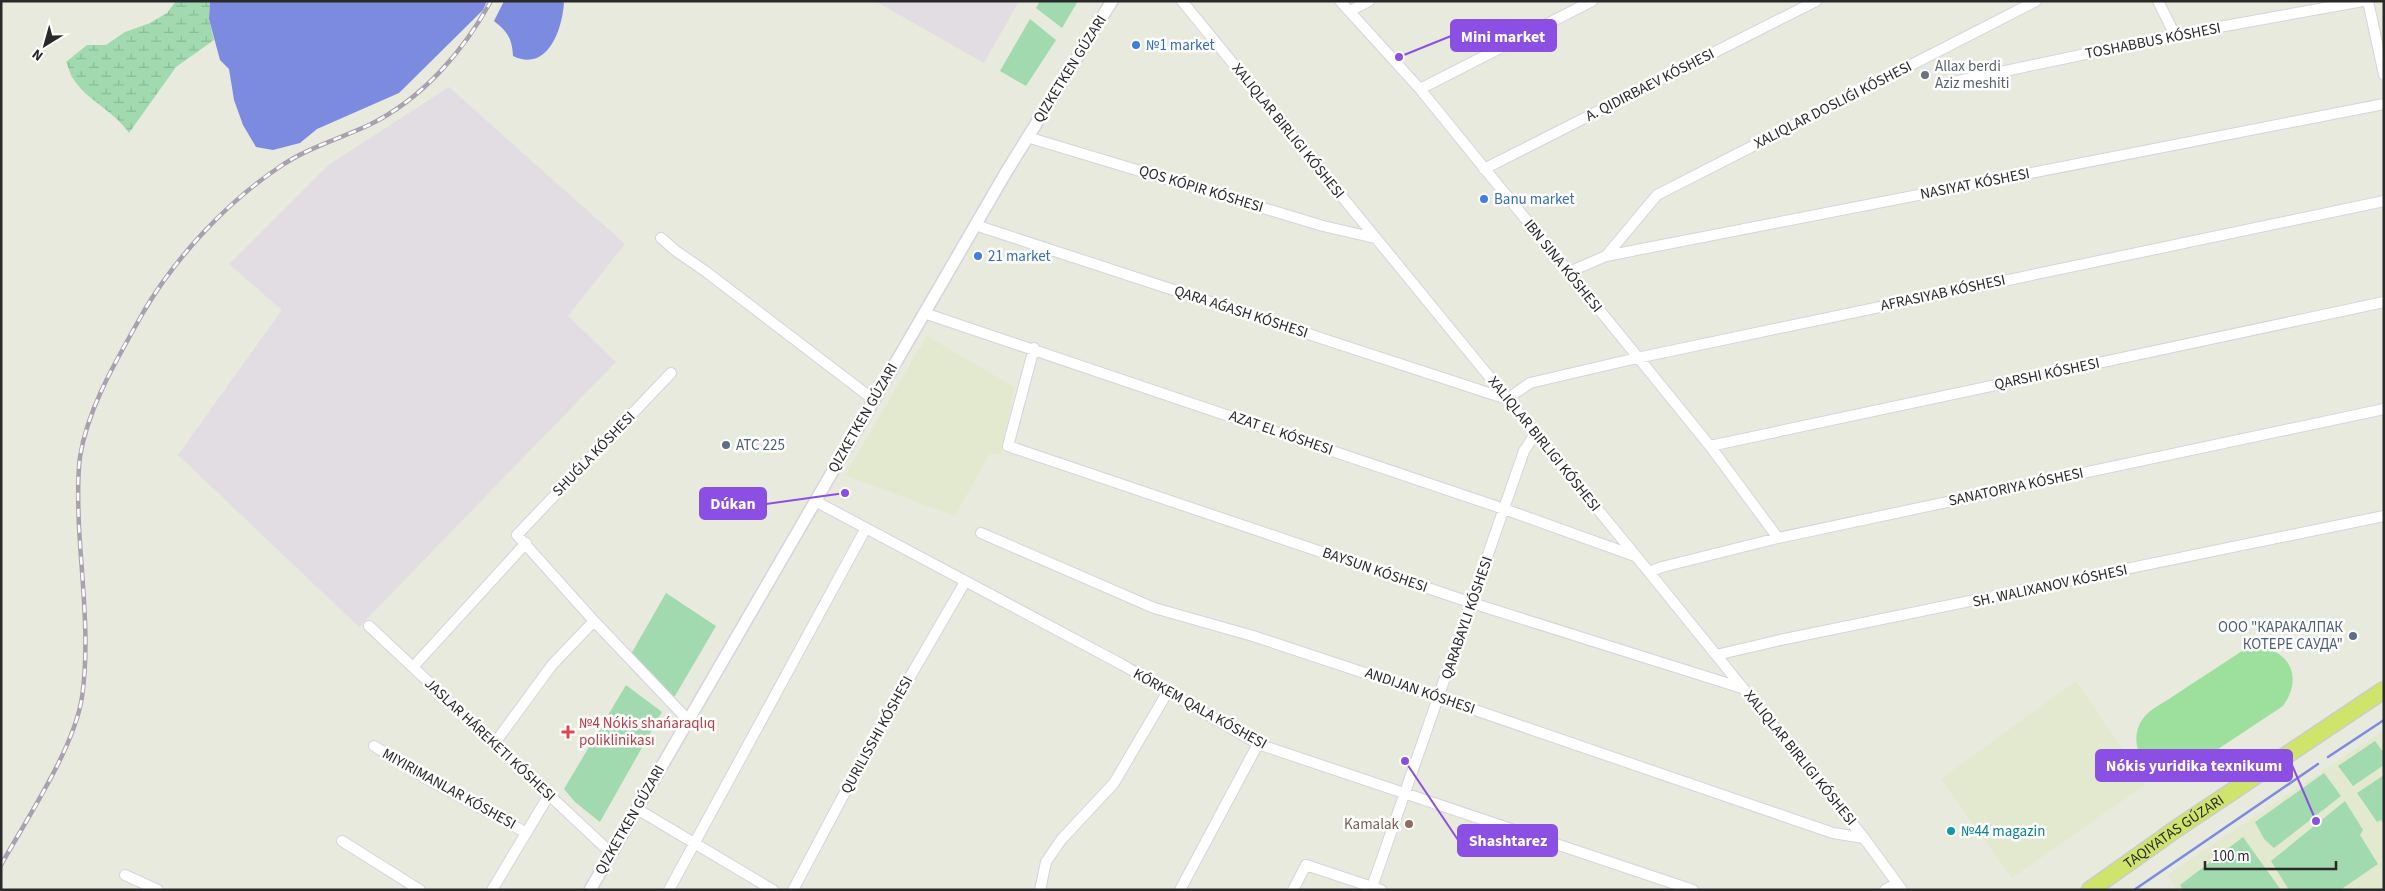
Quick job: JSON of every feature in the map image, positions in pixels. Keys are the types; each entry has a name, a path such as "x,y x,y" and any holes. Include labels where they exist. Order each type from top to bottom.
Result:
{"highway":[{"path":"2090,890 2176,829 2384,690"}],"street":[{"path":"590,890 975,224 1112,1"},
{"path":"1182,1 1864,838 1899,886 1886,890"},
{"name":"IBN SINA KÓSHESI","path":"1340,1 1420,89 1710,446 1778,538"},
{"path":"1350,11 1369,1"},
{"path":"1420,89 1592,1"},
{"path":"1484,169 1816,1"},
{"path":"1606,256 1657,194 2036,1"},
{"path":"2158,1 2175,35"},
{"name":"TOSHABBUS KÓSHESI","path":"1944,84 2175,35 2363,1"},
{"path":"2368,1 2384,75"},
{"name":"NASIYAT KÓSHESI","path":"1569,272 1606,256 2384,104"},
{"name":"QOS KÓPIR KÓSHESI","path":"1027,137 1323,226 1375,238"},
{"name":"AFRASIYAB KÓSHESI","path":"1507,399 1530,383 1637,358 2384,201"},
{"name":"QARA AǴASH KÓSHESI","path":"975,224 1507,399"},
{"path":"662,238 676,251 874,400"},
{"path":"1710,446 2384,302"},
{"name":"AZAT EL KÓSHESI","path":"924,313 1034,348 1504,509 1636,557"},
{"name":"BAYSUN KÓSHESI","path":"1034,348 1008,446 1472,604 1743,688"},
{"name":"SHUǴLA KÓSHESI","path":"526,544 518,535 672,373"},
{"name":"SANATORIYA KÓSHESI","path":"1649,572 1662,567 1778,538 2384,409"},
{"path":"1293,890 1306,865 1375,889 1405,792 1440,698 1524,451 1535,434"},
{"name":"KÓRKEM QALA KÓSHESI","path":"815,501 1121,664 1258,744 1693,890"},
{"name":"SH. WALIXANOV KÓSHESI","path":"1716,656 1780,640 2384,516"},
{"path":"669,890 866,528"},
{"name":"ANDIJAN KÓSHESI","path":"981,533 1154,608 1253,636 1833,833 1864,838"},
{"path":"413,667 526,544 594,621 688,720"},
{"path":"793,890 867,751 964,582"},
{"path":"494,744 552,665 594,621"},
{"name":"JASLAR HÁREKETI KÓSHESI","path":"369,626 611,853"},
{"path":"1040,890 1046,862 1061,840 1114,783 1168,693"},
{"path":"1180,890 1258,744"},
{"name":"MIYIRIMANLAR KÓSHESI","path":"374,746 427,779 525,832"},
{"path":"492,890 525,832 549,795"},
{"path":"636,809 773,890"},
{"path":"342,841 420,890"},
{"path":"125,875 158,890"}],"shaded area":[{"path":"875,1 1019,1 984,63"},
{"path":"449,87 625,244 568,316 616,362 359,627 178,455 282,310 229,264 327,166"},
{"path":"927,336 1014,387 1001,455 990,453 955,516 845,475"},
{"path":"2076,681 2146,784 2012,878 1941,779"},
{"path":"2382,731 2384,734 2384,890 2177,890 2167,875"}],"green space":[{"path":"176,1 210,1 209,19 214,40 176,67 129,133 116,118 86,94 71,76 66,62 87,45 106,45 125,32 150,23 167,13"},
{"path":"1040,1 1078,1 1062,28 1036,8"},
{"path":"1030,19 1056,40 1026,86 1000,71"},
{"path":"666,593 716,626 675,696 671,697 631,654"},
{"path":"2257,646 2278,654 2290,667 2293,676 2292,686 2283,706 2185,771 2175,773 2164,772 2150,767 2142,759 2136,742 2139,725 2145,716 2157,706 2245,649"},
{"path":"626,685 662,712 600,822 575,802 564,789"},
{"path":"2375,741 2384,753 2384,765 2353,786 2338,766"},
{"path":"2324,773 2341,796 2274,848 2264,839 2255,822"},
{"path":"2384,775 2384,825 2381,820 2377,822 2357,793"},
{"path":"2345,801 2363,830 2360,835 2378,864 2340,890 2289,890 2271,861"},
{"path":"2243,837 2281,890 2183,890 2180,885"}],"water":[{"path":"210,1 487,1 483,10 399,93 317,129 300,143 273,150 256,147 243,125 234,100 229,69 220,60 209,19"},
{"path":"504,1 564,1 557,35 544,53 536,58 525,60 513,56 512,45 508,36 494,21"}],"waterway":[{"path":"2328,757 2384,720"},
{"path":"2134,890 2318,764"}],"railway":[{"path":"1,865 60,761 77,717 82,697 85,655 85,612 78,510 80,457 84,438 97,400 144,311 171,271 221,214 259,182 289,161 311,149 369,125 406,102 424,88 468,38 491,1"}],"place":[{"name":"№1 market","path":"1136,45"},
{"name":"Mini market","path":"1399,57"},
{"name":"Allax berdi Aziz meshiti","path":"1925,75"},
{"name":"Banu market","path":"1484,199"},
{"name":"21 market","path":"978,256"},
{"name":"АТС 225","path":"726,445"},
{"name":"Dúkan","path":"845,493"},
{"name":"ООО \"КАРАКАЛПАК КОТЕРЕ САУДА\"","path":"2353,636"},
{"name":"№4 Nókis shańaraqlıq poliklinikası","path":"568,732"},
{"name":"Shashtarez","path":"1405,761"},
{"name":"Nókis yuridika texnikumı","path":"2316,821"},
{"name":"Kamalak","path":"1409,824"},
{"name":"№44 magazin","path":"1951,831"}]}
